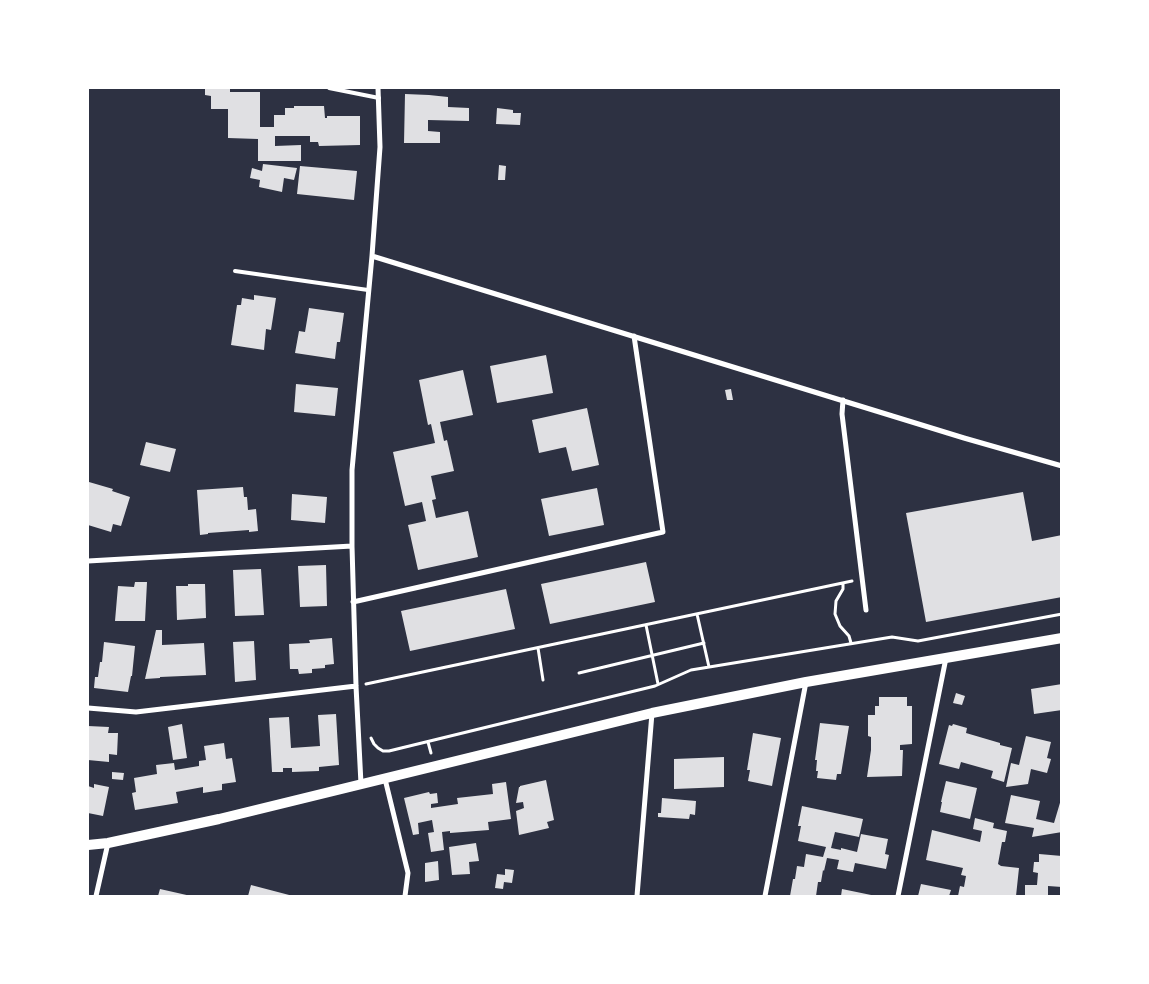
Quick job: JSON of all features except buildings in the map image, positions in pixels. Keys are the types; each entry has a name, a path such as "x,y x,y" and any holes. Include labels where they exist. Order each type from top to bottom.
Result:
{"main road":[{"path":"88,845 108,843 219,820 652,712 806,682 1062,638"}],"street":[{"path":"361,784 356,686 352,470 380,147 378,88"},
{"path":"372,256 964,438 1062,466"},
{"path":"354,602 664,532 634,336"},
{"path":"843,400 842,414 866,610"},
{"path":"88,561 352,546"},
{"path":"898,896 946,658"},
{"path":"766,896 806,682"},
{"path":"88,708 136,712 356,686"},
{"path":"637,896 652,712"},
{"path":"384,778 408,873 405,896"},
{"path":"96,896 108,843"}],"lane":[{"path":"329,88 379,98"},
{"path":"235,272 368,290"}],"path":[{"path":"356,686 862,579"},
{"path":"843,583 843,589 836,601 835,614 840,626 849,636 852,643"},
{"path":"697,614 709,667"},
{"path":"370,734 371,739 378,748 383,751 389,751 658,684 691,670 892,636 918,641 1062,614"},
{"path":"646,625 658,684"},
{"path":"579,673 704,643"},
{"path":"538,648 543,680"}]}
